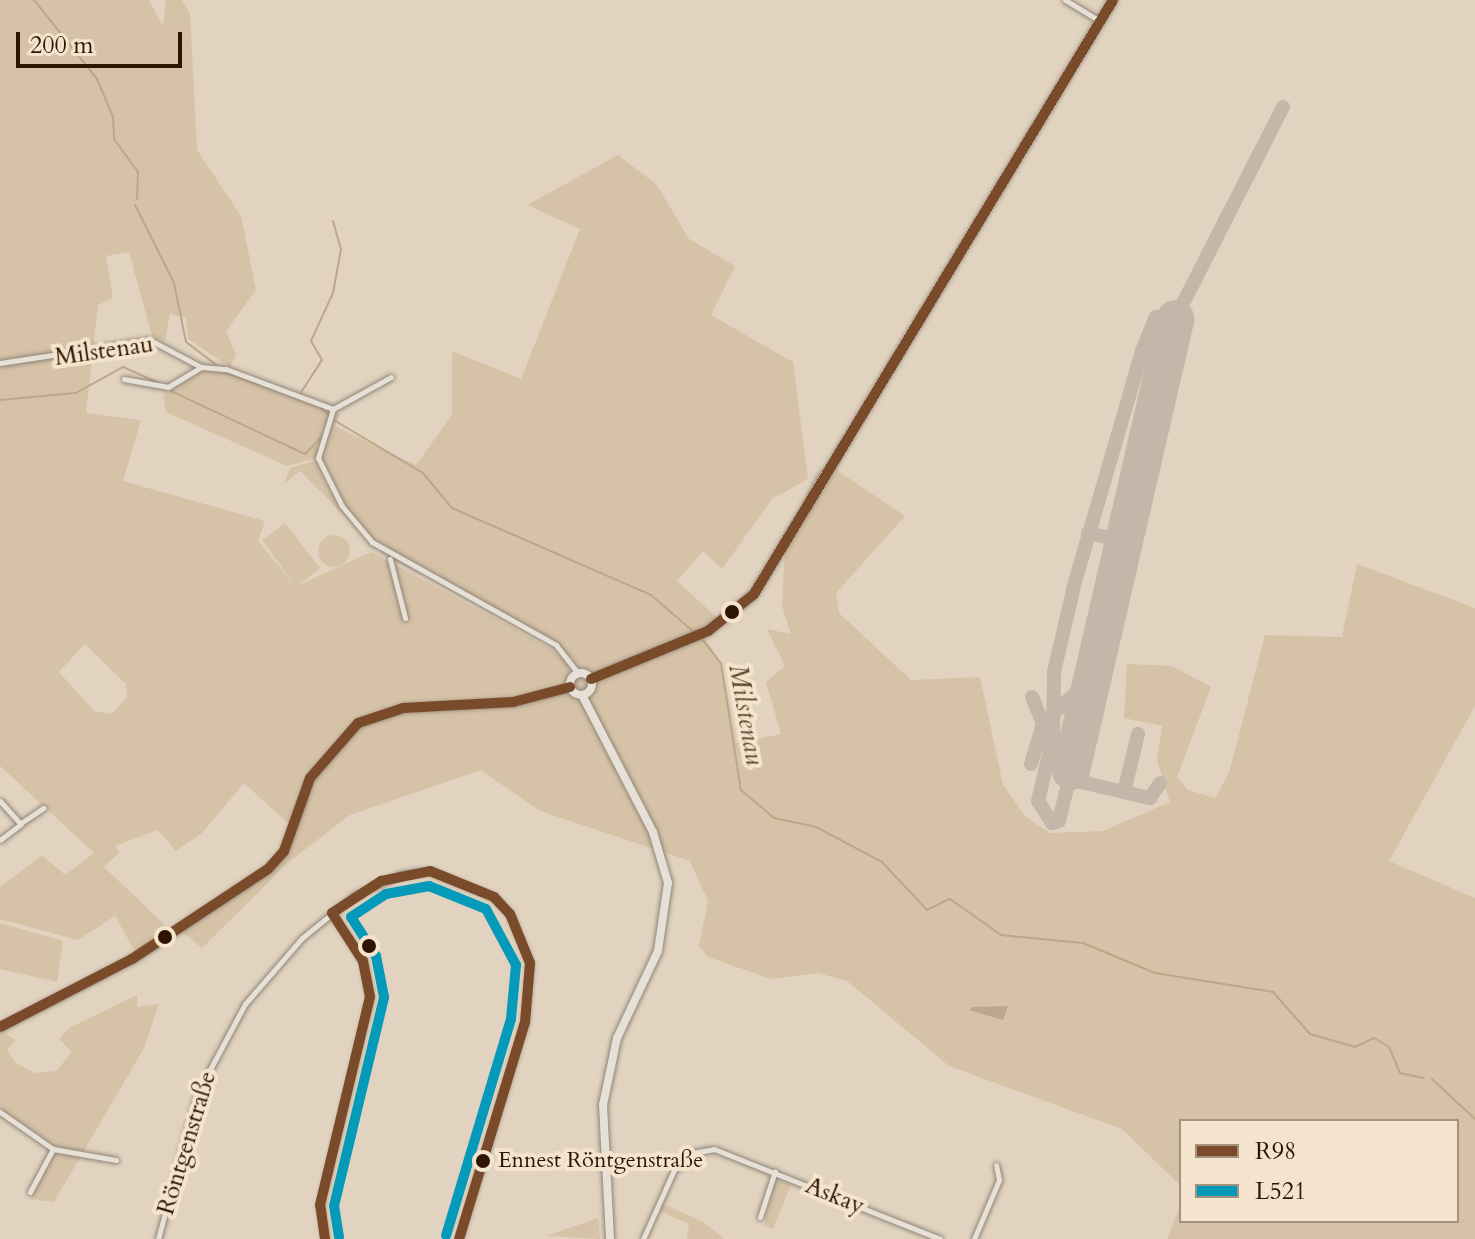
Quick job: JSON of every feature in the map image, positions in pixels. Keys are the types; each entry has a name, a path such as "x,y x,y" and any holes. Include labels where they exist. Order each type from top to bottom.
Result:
{"main road":[{"path":"582,695 591,679 698,636 754,594 1113,0"},
{"path":"591,679 578,673 570,687 582,695 653,832 668,883 658,951 607,1080 610,1239"}],"street":[{"path":"1065,0 1100,21"},
{"name":"Milstenau","path":"0,363 150,340 201,367 333,409"},
{"name":"Milstenau","path":"124,379 168,387 201,367"},
{"path":"391,377 333,409 336,418 318,453 323,470 342,506 390,558 556,645 578,673"},
{"path":"390,558 405,618"},
{"path":"0,1027 132,959 268,869 284,851 310,778 358,723 403,708 513,702 570,687"},
{"path":"0,801 21,824"},
{"path":"0,840 43,808"},
{"name":"Röntgenstraße","path":"158,1239 198,1092 221,1041 274,966 332,913 381,881 430,871 494,897 522,937 532,988 525,1022 459,1239"},
{"path":"325,1239 320,1205 370,997 363,961 332,913"},
{"path":"0,1112 53,1149 116,1160"},
{"path":"30,1192 53,1149"},
{"name":"Askay","path":"643,1239 659,1193 692,1153 725,1151 940,1239"},
{"path":"974,1239 999,1180 996,1165"},
{"name":"Askay","path":"760,1217 775,1171"}],"shaded area":[{"path":"0,0 149,0 163,26 166,0 182,0 190,13 197,150 241,216 256,290 226,331 236,355 230,367 188,339 186,318 170,314 165,341 152,336 129,252 106,256 113,298 98,305 86,413 141,420 123,481 265,521 258,541 296,587 262,540 285,523 320,568 299,585 371,552 552,649 570,665 567,681 576,674 573,659 556,645 383,554 342,506 318,458 287,466 166,412 163,396 203,371 224,372 340,414 335,426 416,465 452,415 452,351 521,379 580,229 527,205 618,155 657,185 689,239 735,266 711,315 793,362 808,479 772,499 722,569 703,551 677,581 723,623 702,634 722,664 737,743 781,734 766,682 785,666 767,629 791,634 782,606 785,545 832,467 905,516 836,593 839,613 911,680 980,677 1003,785 1026,817 1050,833 1103,831 1170,802 1157,760 1162,726 1124,718 1127,664 1172,666 1211,687 1177,777 1188,790 1215,798 1229,773 1265,635 1342,637 1357,564 1475,608 1475,706 1389,861 1475,898 1475,1239 1167,1239 1179,1208 1179,1223 1459,1223 1459,1119 1179,1119 1179,1184 1122,1129 949,1066 847,981 818,973 771,979 708,957 699,946 708,901 690,861 540,811 481,770 350,815 291,860 202,948 179,929 268,873 288,850 290,825 244,783 202,833 176,851 158,830 115,846 120,852 104,867 168,928 136,953 115,916 78,940 0,919 0,887 42,855 65,875 94,853 0,766","holes":["85,644 126,684 127,697 112,714 94,711 59,672"]},
{"path":"317,460 325,483 357,528 300,471 284,484 290,468"},
{"path":"334,535 345,540 350,551 345,562 334,567 323,562 318,551 323,540"},
{"path":"0,923 63,941 57,982 0,969"},
{"path":"137,995 137,1007 159,1004 144,1048 54,1202 30,1199 58,1148 0,1108 0,1030 16,1040 7,1050 16,1063 35,1073 56,1071 72,1052 59,1039 69,1028"},
{"path":"1008,1006 1003,1020 969,1010 972,1007"},
{"path":"775,1179 791,1185 773,1229 764,1226"},
{"path":"659,1202 703,1222 724,1239 687,1239 689,1224 656,1209"},
{"path":"598,1218 600,1239 546,1236"}],"waterway":[{"path":"34,0 97,79 113,117 114,139 138,172 137,199"},
{"path":"135,205 174,283 186,342 216,365"},
{"path":"300,394 322,360 311,341 333,293 341,249 333,221"},
{"name":"Milstenau","path":"0,400 76,393 123,367 159,383"},
{"path":"225,372 277,391"},
{"name":"Milstenau","path":"171,391 305,454 322,437"},
{"path":"320,407 330,416"},
{"name":"Milstenau","path":"332,419 423,473 452,508 651,595 694,632"},
{"name":"Milstenau","path":"702,639 721,663 741,790 774,818 816,827 882,862 927,910 950,899 1001,935 1083,943 1155,973 1273,992 1310,1034 1355,1047 1374,1038 1389,1047 1400,1073 1423,1078"},
{"name":"Milstenau","path":"1432,1079 1475,1119"}],"taxiway":[{"path":"1142,351 1156,317 1175,319 1283,107"},
{"path":"1071,771 1059,821 1052,823 1038,801 1053,737 1054,672 1075,582 1142,351 1155,347 1166,357"},
{"path":"1088,533 1124,541"},
{"path":"1049,718 1092,677"},
{"path":"1031,764 1043,724 1032,697"},
{"path":"1124,792 1138,734"},
{"path":"1053,737 1064,746 1078,741"},
{"path":"1071,771 1081,782 1150,798 1160,783"}],"runway":[{"path":"1071,771 1175,319"}],"transit line":[{"name":"R98","path":"591,679 708,631 754,594 1113,0"},
{"name":"R98","path":"0,1027 132,959 268,869 284,851 310,778 358,723 403,708 513,702 570,687"},
{"name":"R98","path":"325,1239 320,1205 370,997 363,961 332,913 381,881 430,871 494,897 510,914 530,963 525,1022 459,1239"},
{"name":"L521","path":"339,1237 334,1206 384,997 376,956 351,917 386,894 429,886 486,909 516,965 511,1019 446,1235"}],"place":[{"name":"Ennest Röntgenstraße","path":"483,1161"}]}
